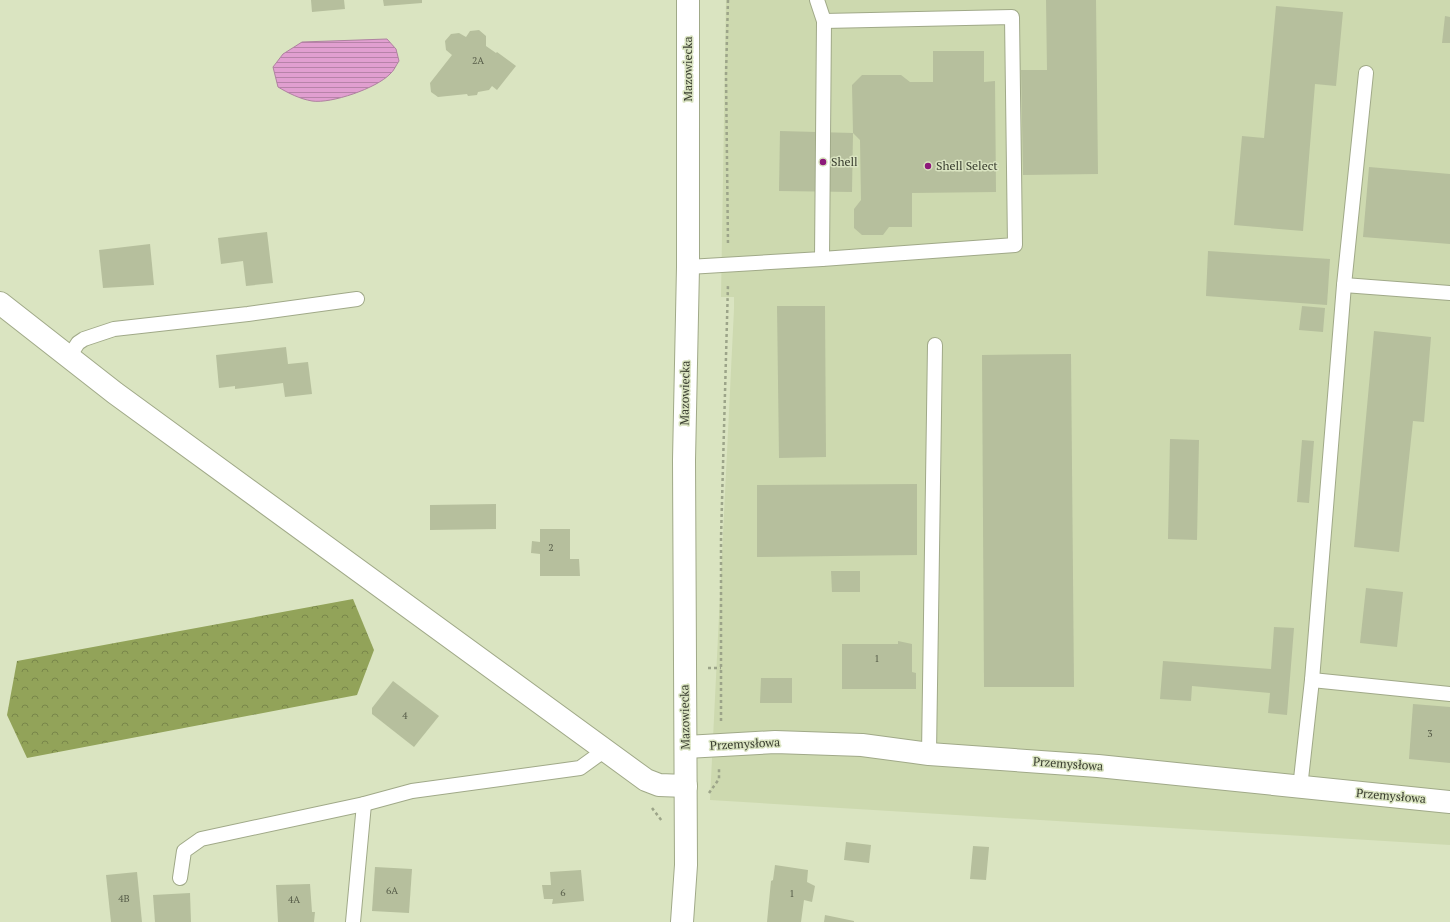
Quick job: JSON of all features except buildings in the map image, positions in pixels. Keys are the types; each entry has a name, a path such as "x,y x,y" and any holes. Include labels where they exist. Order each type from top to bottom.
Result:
{"street":[{"name":"Mazowiecka","path":"682,922 686,865 684,460 688,267 688,0"},
{"path":"0,303 128,402 646,780 658,785 686,786"},
{"name":"Przemysłowa","path":"686,747 775,742 862,744 929,754 1098,766 1300,788 1450,802"}],"lane":[{"path":"817,0 824,21 822,259"},
{"path":"688,267 1015,245 1012,17 824,21"},
{"path":"1300,788 1312,680 1344,285 1366,73"},
{"path":"1344,285 1450,293"},
{"path":"69,357 78,343 84,339 114,329 248,314 357,299"},
{"path":"929,754 935,345"},
{"path":"1312,680 1450,694"},
{"path":"180,878 184,851 201,839 364,804 412,791 580,768 605,750"},
{"path":"353,922 364,804"}],"path":[{"path":"708,795 718,779 721,745 721,538 728,264 726,75 728,0"},
{"path":"650,805 664,824"}],"shaded area":[{"path":"726,0 1450,0 1450,845 710,800 734,309 734,297 721,297"},
{"path":"387,39 396,49 399,61 393,71 375,85 353,94 320,101 303,99 278,87 273,67 283,54 302,42"}],"green space":[{"path":"353,599 374,650 357,695 27,758 7,715 17,661"}],"place":[{"name":"Shell","path":"823,162"},
{"name":"Shell Select","path":"928,166"}]}
